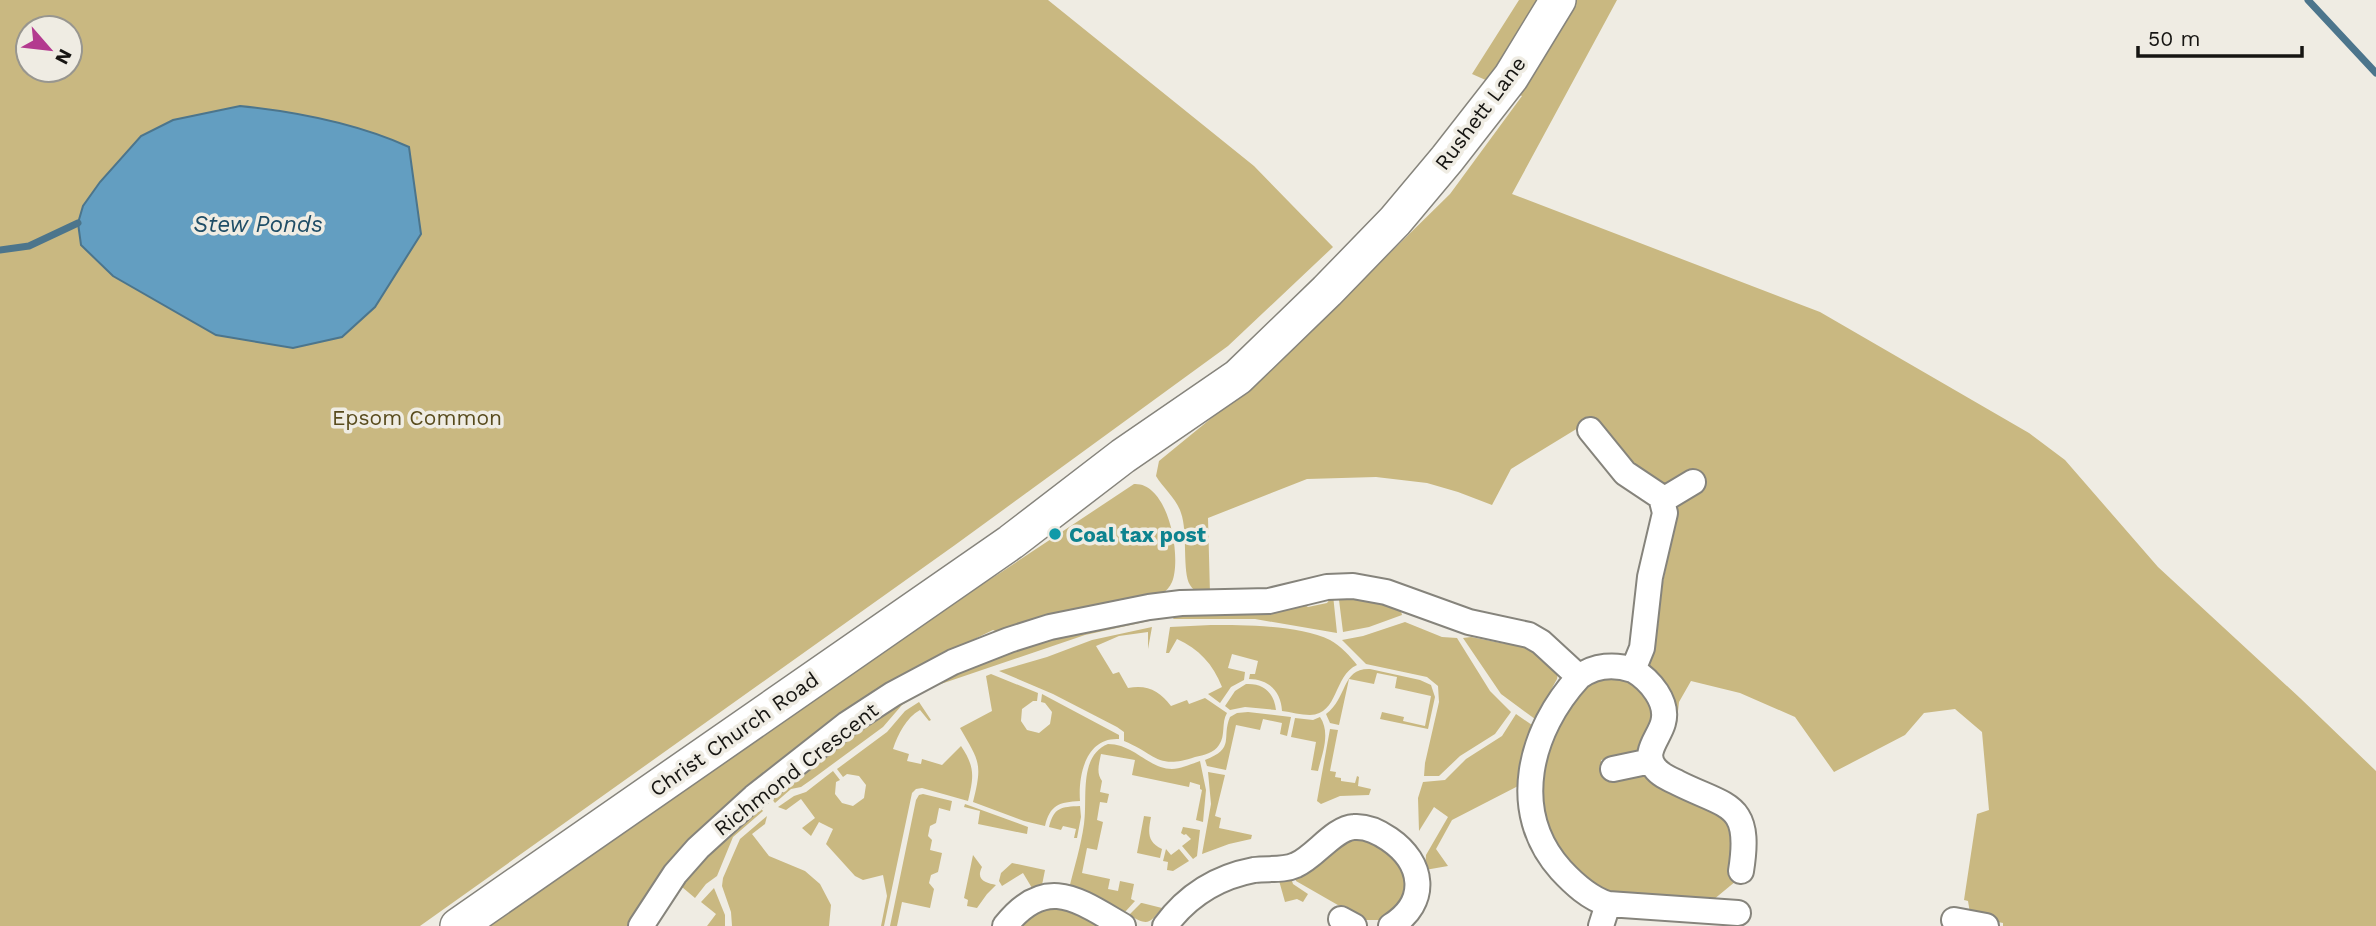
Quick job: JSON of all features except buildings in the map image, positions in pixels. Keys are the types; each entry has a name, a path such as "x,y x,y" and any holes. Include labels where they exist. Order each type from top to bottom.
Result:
{"main road":[{"name":"Rushett Lane","path":"1395,221 1511,77 1558,0"},
{"name":"Christ Church Road","path":"458,926 1011,542 1123,456 1238,377 1395,221"}],"street":[{"path":"1590,430 1625,473 1663,500 1665,513 1648,587 1642,648 1633,670"},
{"path":"1663,500 1693,482"},
{"name":"Richmond Crescent","path":"641,926 675,874 698,848 754,797 847,724 893,694 953,662 1050,627 1149,607 1181,603 1261,602 1327,587 1353,586 1386,592 1469,622 1529,635 1541,642 1579,677"},
{"path":"1738,913 1605,915 1592,898 1548,855 1537,834 1531,805 1532,772 1539,738 1558,704 1579,677 1605,666 1633,670 1650,683 1664,711 1663,723 1651,750 1651,761 1654,767 1667,777 1724,803 1735,812 1745,846 1741,871"},
{"path":"1613,769 1651,761"},
{"path":"1165,926 1207,886 1245,872 1295,866 1338,833 1353,827 1373,831 1386,838 1405,853 1414,866 1418,886 1414,901 1405,915 1391,926"},
{"path":"1005,926 1018,911 1032,902 1059,897 1082,902 1123,926"},
{"path":"1955,915 1986,926"}],"green space":[{"name":"Epsom Common","path":"0,0 1048,0 1254,166 1333,247 1228,346 955,545 420,926 0,926"},
{"path":"1519,0 1617,0 1512,194 1820,312 2029,433 2065,460 2158,567 2376,771 2376,926 2003,926 2003,923 1978,918 1970,913 1968,901 1964,900 1977,814 1989,810 1982,732 1955,709 1924,713 1905,735 1834,772 1795,717 1740,693 1691,681 1679,702 1677,720 1672,717 1647,664 1653,628 1659,623 1659,601 1667,563 1663,555 1669,484 1662,486 1578,428 1511,469 1492,505 1427,483 1376,477 1307,479 1208,518 1210,594 1192,588 1186,571 1181,513 1156,476 1159,461 1275,366 1450,194 1522,96 1472,74"},
{"path":"1134,484 1146,487 1156,495 1170,523 1174,540 1175,571 1171,584 1162,594 1005,635 993,630 960,646 852,711 634,926 483,926 847,668 1000,573"},
{"path":"1333,595 1337,633 1255,619 1173,619 1177,613 1300,602 1308,607 1327,603"},
{"path":"1341,596 1400,607 1402,615 1369,627 1343,632 1339,600"},
{"path":"1144,616 1149,621 1085,635 929,688 941,676 999,652"},
{"path":"1405,622 1442,637 1457,638 1490,691 1511,712 1495,734 1460,756 1439,776 1424,776 1439,702 1438,686 1427,677 1366,664 1342,640"},
{"path":"1152,627 1148,649 1148,632 1119,636 1096,646 1113,674 1119,672 1128,688 1152,690 1171,706 1187,700 1189,704 1205,698 1227,713 1221,741 1217,748 1208,753 1182,761 1157,759 1124,741 1124,732 1117,727 1053,694 999,671 1092,640"},
{"path":"1170,627 1272,627 1318,635 1338,645 1357,665 1349,670 1326,708 1319,713 1307,715 1282,711 1276,692 1268,684 1249,679 1250,674 1255,674 1258,661 1232,654 1228,668 1245,672 1244,680 1231,687 1220,703 1208,694 1222,687 1210,664 1199,653 1177,639 1169,653 1166,653"},
{"path":"1463,638 1506,644 1525,644 1558,672 1557,679 1535,719 1501,694"},
{"path":"1370,669 1431,685 1435,697 1428,729 1380,719 1382,712 1425,726 1431,696 1395,688 1397,677 1377,673 1374,684 1349,679 1354,673"},
{"path":"991,674 1038,693 1037,701 1022,709 1021,721 1027,730 1039,733 1050,724 1052,712 1041,702 1042,694 1119,735 1119,739 1099,744 1086,760 1080,801 1056,806 1045,826 973,802 978,779 977,763 960,728 992,711 986,676"},
{"path":"1596,677 1631,679 1646,697 1652,715 1647,736 1638,751 1601,760 1603,779 1644,775 1729,819 1736,881 1707,905 1602,893 1560,855 1540,806 1545,755 1574,696"},
{"path":"1349,679 1339,725 1330,723 1326,714"},
{"path":"1246,684 1258,685 1267,690 1273,698 1276,710 1245,707 1230,710 1225,706 1235,691"},
{"path":"913,690 916,696 902,705 883,727 811,780 801,787 791,789 775,803 767,793"},
{"path":"919,702 931,720 920,710 915,713 903,727 893,749 909,754 907,761 921,764 922,759 942,765 961,746 971,766 971,785 968,801 922,788 912,793 884,926 881,926 887,896 883,875 863,880 855,876 826,844 833,829 819,822 811,836 802,828 815,818 801,799 786,810 778,807 794,796 806,792 833,771 840,780 836,782 835,794 842,803 853,806 864,798 866,785 859,776 847,774 843,777 837,769 887,732 905,711"},
{"path":"1248,712 1291,717 1287,736 1280,734 1282,723 1263,719 1260,730 1236,725 1226,770 1207,766 1205,760 1215,756 1224,747 1230,717"},
{"path":"1516,714 1532,725 1523,754 1522,784 1452,820 1436,849 1448,866 1425,870 1426,855 1448,817 1434,807 1419,831 1418,798 1423,782 1445,780 1466,759 1502,736"},
{"path":"1320,717 1325,737 1318,771 1311,770 1316,742 1291,737 1295,718 1313,720"},
{"path":"1330,729 1338,730 1330,771 1336,772 1335,777 1341,778 1341,781 1355,783 1357,776 1359,777 1358,786 1371,789 1369,795 1340,796 1321,804 1317,801"},
{"path":"1108,744 1126,748 1164,768 1179,768 1200,761 1206,790 1203,822 1196,820 1202,790 1200,785 1190,782 1189,787 1132,775 1135,760 1101,754 1098,768 1102,781 1100,792 1109,794 1107,803 1100,802 1097,820 1103,822 1097,850 1087,848 1082,873 1110,879 1108,889 1118,891 1120,881 1134,884 1131,899 1135,901 1125,912 1092,893 1069,889 1083,832 1088,768 1092,758"},
{"path":"1208,772 1225,775 1215,816 1221,818 1219,828 1252,835 1251,839 1202,854 1211,804"},
{"path":"923,794 952,801 950,811 939,808 936,823 930,826 930,850 942,853 938,872 931,875 929,883 934,889 930,908 902,902 897,926 890,926 916,800"},
{"path":"756,802 763,811 733,837 717,876 706,884 695,898 682,887 673,897 672,887"},
{"path":"965,804 1028,827 1027,834 978,824 980,811 964,807"},
{"path":"1080,806 1077,838 1074,838 1076,829 1063,826 1061,830 1049,827 1053,815 1059,809"},
{"path":"767,816 765,824 752,834 769,856 805,871 820,884 831,905 829,926 732,926 731,912 722,886 723,878 740,839"},
{"path":"1144,816 1151,817 1150,836 1162,849 1160,858 1137,853"},
{"path":"1183,827 1200,830 1197,856 1193,859 1182,846 1191,839 1181,833"},
{"path":"1346,841 1370,841 1400,860 1409,892 1386,920 1364,920 1296,881 1294,874"},
{"path":"1166,849 1171,855 1179,849 1189,861 1173,871 1167,870 1168,862 1163,861"},
{"path":"973,855 982,867 981,878 996,885 977,908 967,906 968,900 964,898"},
{"path":"1012,863 1045,870 1041,890 1032,888 1023,873 1002,886 999,881 1001,873"},
{"path":"1290,875 1293,884 1308,894 1303,902 1297,899 1285,902 1278,877"},
{"path":"714,888 725,915 725,926 707,926 716,914 701,902"},
{"path":"1141,903 1162,908 1151,920 1144,922 1129,915"},
{"path":"1058,906 1105,926 1019,926 1037,913"}],"water":[{"name":"Stew Ponds","path":"240,106 326,120 368,131 409,147 421,234 375,307 342,337 293,348 216,335 113,276 81,245 78,223 83,206 100,182 141,136 173,120"}],"waterway":[{"path":"2308,0 2376,73"},
{"path":"0,250 29,246 78,223"}],"place":[{"name":"Coal tax post","path":"1055,534"}]}
